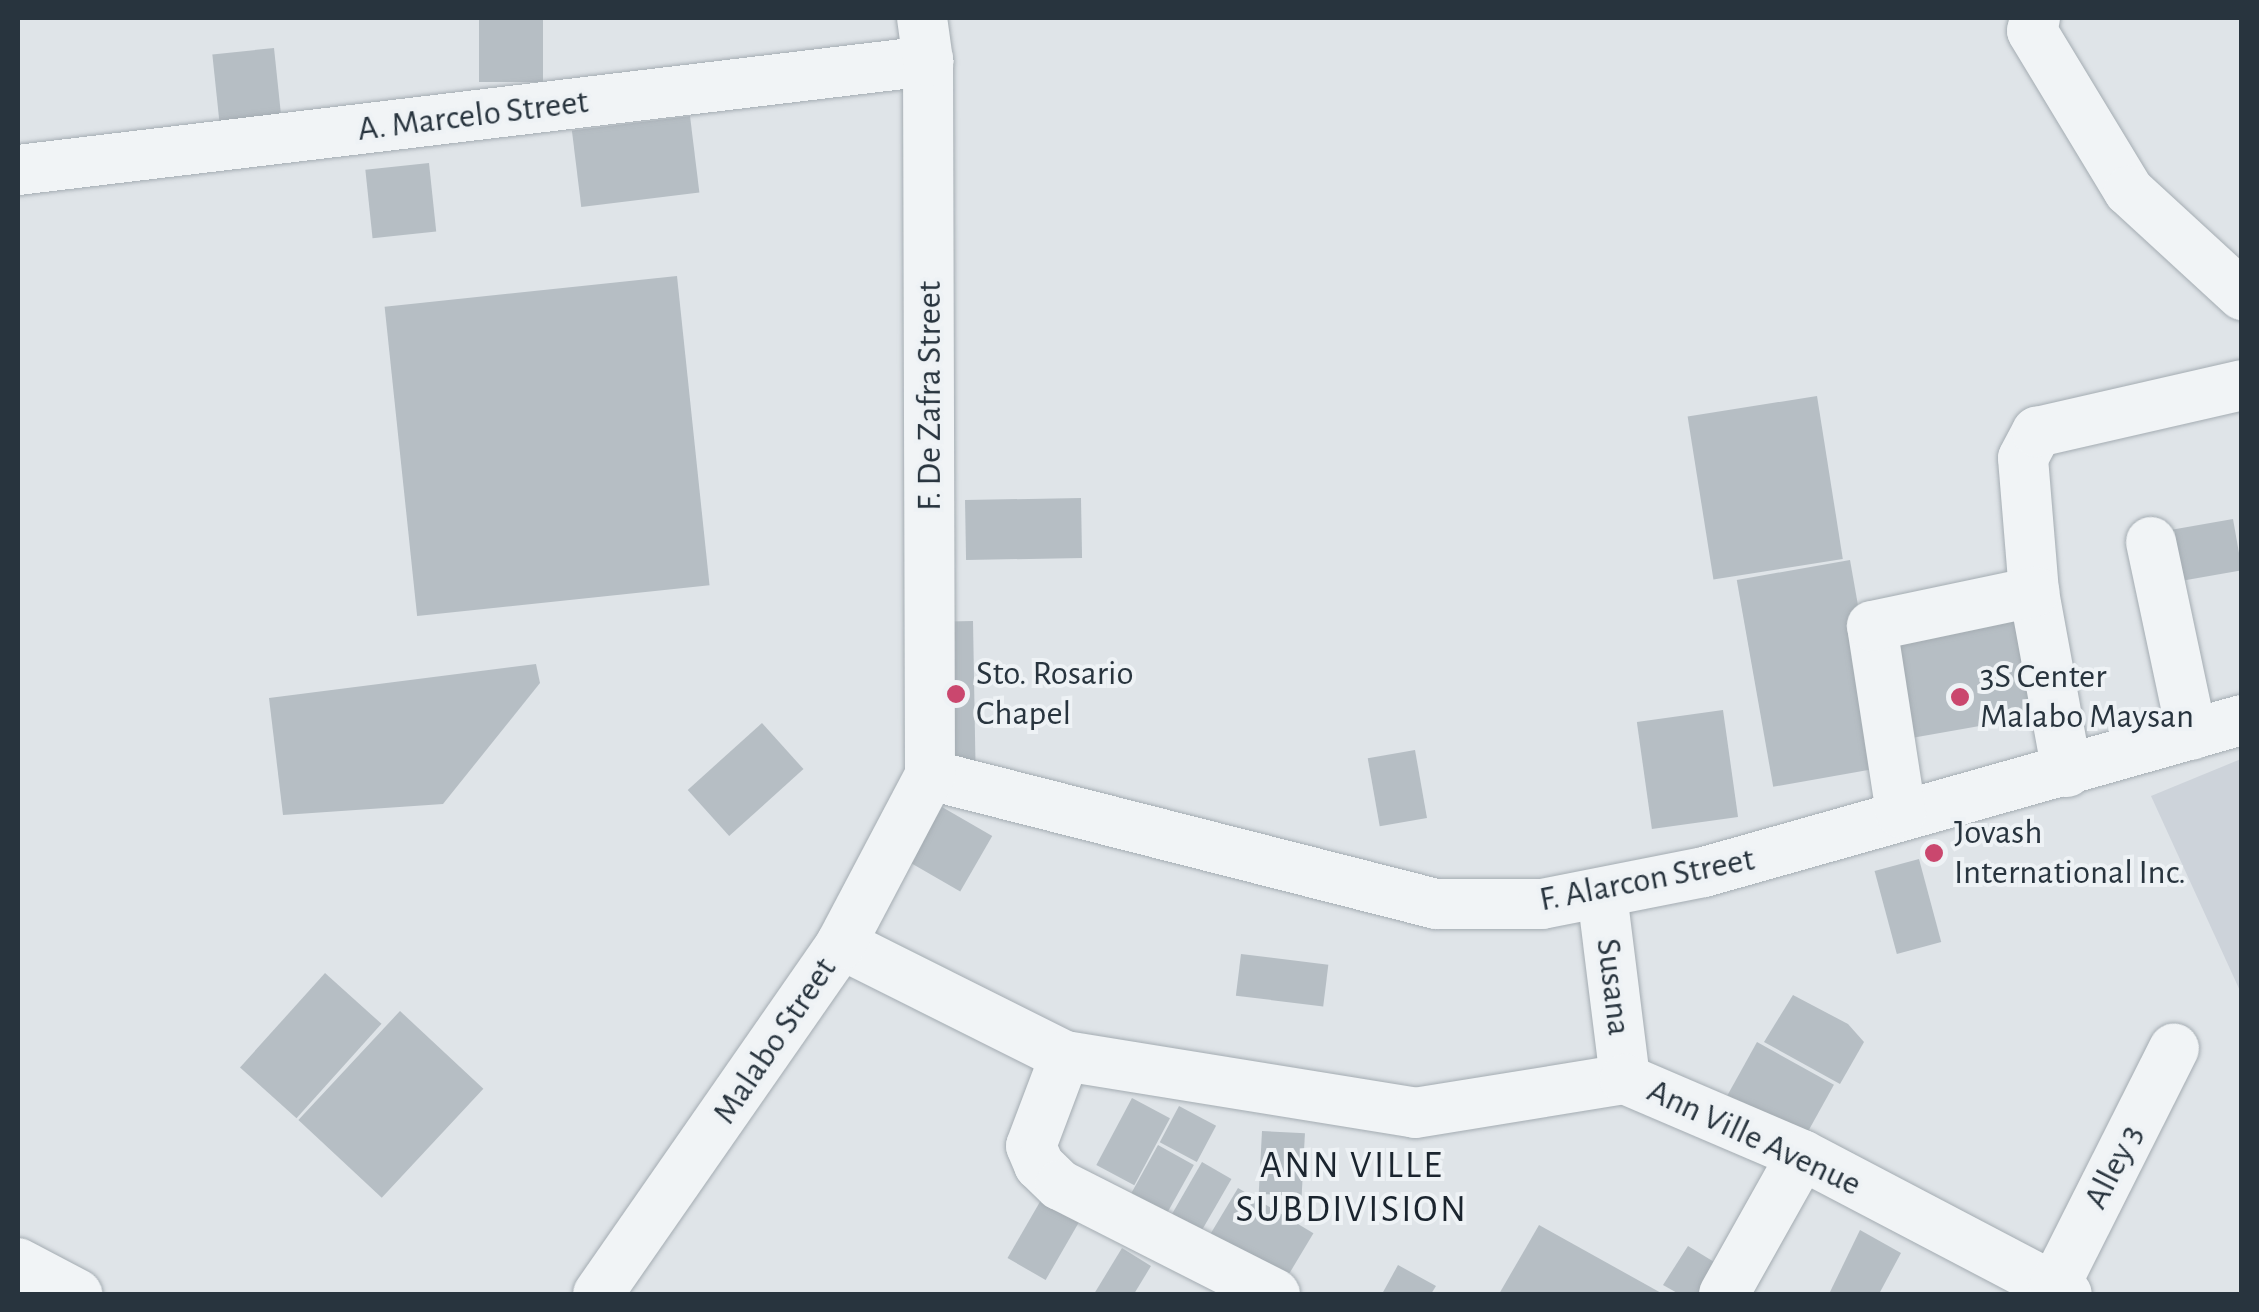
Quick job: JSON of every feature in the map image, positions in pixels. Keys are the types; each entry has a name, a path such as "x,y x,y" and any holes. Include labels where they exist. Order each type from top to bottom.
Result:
{"street":[{"path":"2035,18 2032,32 2129,191 2242,295"},
{"name":"A. Marcelo Street","path":"18,170 925,40"},
{"name":"F. De Zafra Street","path":"925,40 930,775"},
{"path":"2066,772 2034,592 2023,458 2037,432 2242,385"},
{"path":"2150,542 2192,735"},
{"path":"1901,813 1872,626 2034,592"},
{"name":"F. Alarcon Street","path":"930,775 1436,904 1542,904 1602,894 1787,850 1901,813 2066,772 2242,720"},
{"name":"Malabo Street","path":"598,1294 840,944 930,775"},
{"name":"Susana","path":"1602,894 1625,1080"},
{"name":"Ann Ville Avenue","path":"840,944 1065,1056 1415,1113 1625,1080 1802,1155 2060,1290"},
{"name":"Alley 3","path":"2060,1290 2174,1048"},
{"path":"1065,1056 1030,1146 1038,1164 1060,1185 1275,1294"},
{"path":"1724,1294 1802,1155"},
{"path":"18,1264 77,1294"}],"shaded area":[{"path":"2241,759 2241,993 2151,796"}],"building":[{"path":"479,18 543,18 543,82 479,82"},
{"path":"274,48 282,120 220,126 212,54"},
{"path":"690,116 699,192 581,207 572,131"},
{"path":"429,163 436,232 373,238 365,170"},
{"path":"677,276 710,585 417,616 385,307"},
{"path":"1817,396 1843,559 1713,579 1688,416"},
{"path":"1081,498 1082,558 966,560 965,500"},
{"path":"2233,519 2242,570 2175,582 2166,531"},
{"path":"1850,560 1886,767 1773,787 1737,580"},
{"name":"3S Center Malabo Maysan","path":"2016,618 2033,716 1897,740 1880,642"},
{"name":"Sto. Rosario Chapel","path":"973,621 976,765 939,766 936,622"},
{"path":"536,664 540,683 443,804 283,815 269,698"},
{"path":"1723,710 1738,817 1652,829 1637,722"},
{"path":"762,723 803,769 729,836 688,790"},
{"path":"1415,750 1427,818 1380,826 1368,758"},
{"path":"942,807 992,836 960,891 910,862"},
{"path":"1919,859 1941,942 1897,954 1875,871"},
{"path":"1241,954 1328,965 1323,1006 1236,996"},
{"path":"325,973 381,1024 296,1118 240,1067"},
{"path":"1793,995 1848,1024 1864,1042 1840,1084 1764,1042"},
{"path":"400,1011 483,1089 382,1198 298,1120"},
{"path":"1757,1042 1834,1085 1800,1147 1723,1104"},
{"path":"1132,1098 1170,1118 1134,1185 1096,1165"},
{"path":"1179,1106 1216,1126 1197,1162 1160,1142"},
{"path":"1262,1131 1305,1133 1302,1196 1259,1194"},
{"path":"1158,1145 1194,1165 1163,1221 1127,1201"},
{"path":"1202,1162 1231,1179 1199,1234 1170,1217"},
{"path":"1238,1188 1313,1233 1281,1286 1206,1241"},
{"path":"1041,1200 1079,1222 1046,1280 1008,1258"},
{"path":"1539,1225 1663,1294 1499,1294"},
{"path":"1860,1230 1901,1253 1879,1294 1829,1294"},
{"path":"1688,1246 1724,1268 1707,1294 1679,1294 1663,1285"},
{"path":"1122,1248 1151,1266 1134,1294 1094,1294"},
{"path":"1398,1265 1436,1286 1431,1294 1382,1294"}],"place":[{"name":"Sto. Rosario Chapel","path":"956,694"},
{"name":"3S Center Malabo Maysan","path":"1960,697"},
{"name":"Jovash International Inc.","path":"1934,853"}],"district":[{"name":"ANN VILLE SUBDIVISION","path":"1352,1189"}]}
